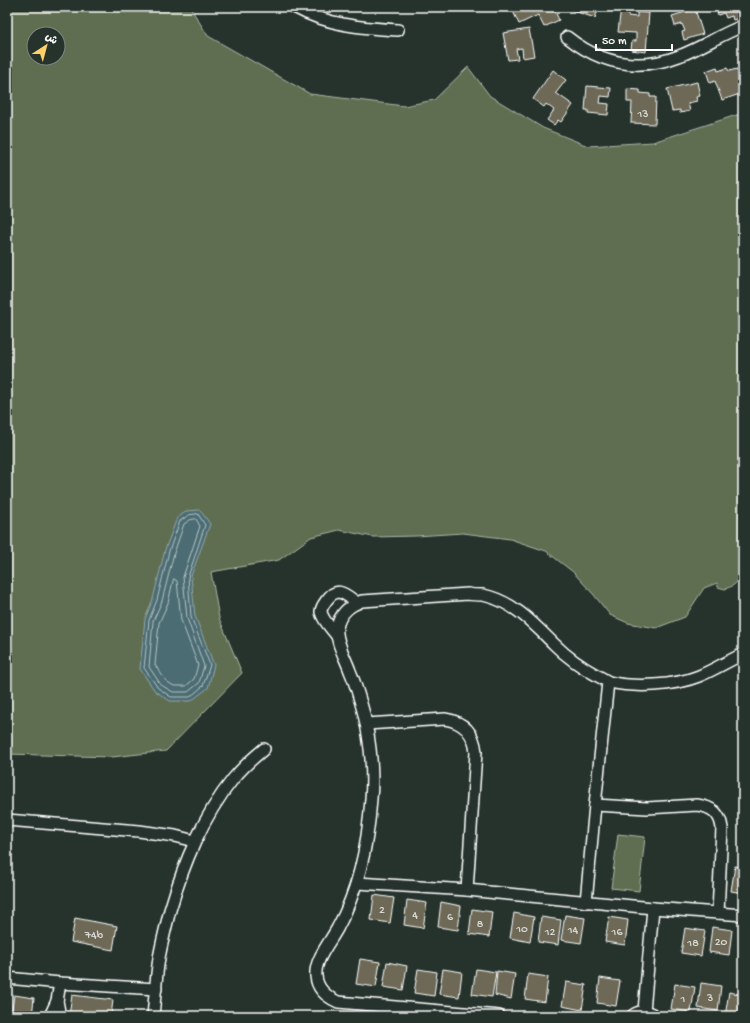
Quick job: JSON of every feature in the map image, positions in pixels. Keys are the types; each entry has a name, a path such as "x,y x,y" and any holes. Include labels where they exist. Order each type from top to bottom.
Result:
{"street":[{"path":"294,7 322,19 345,26 398,30"},
{"path":"566,37 583,49 601,58 618,63 642,64 654,63 678,57 743,26"},
{"path":"357,603 342,592 338,592 330,596 321,609 323,616 337,636 360,702 366,724 371,762 372,793 370,821 362,867 339,926 319,959 316,969 318,985 323,993 330,999 338,1002 499,1016"},
{"path":"337,636 337,628 343,612 362,601 468,594 484,596 501,601 513,607 529,618 558,648 584,669 608,682 631,685 676,683 699,676 743,654"},
{"path":"586,902 608,682"},
{"path":"366,724 445,719 452,720 464,727 473,738 476,752 467,890"},
{"path":"153,1016 159,959 165,931 178,883 186,862 195,841 222,794 248,762 264,749"},
{"path":"595,805 647,808 697,805 712,809 718,815 722,828 718,914"},
{"path":"7,820 139,831 175,836 195,841"},
{"path":"357,883 467,890 718,914 743,915"},
{"path":"644,1011 653,908"},
{"path":"7,978 156,989"},
{"path":"57,1012 60,983"},
{"path":"632,1016 636,1013 644,1011 655,1016"}],"green space":[{"path":"7,7 190,7 208,36 310,94 404,106 434,100 468,67 490,96 543,128 588,146 653,142 743,113 743,572 734,585 725,589 718,587 717,583 704,588 685,617 656,628 628,623 610,615 573,572 546,551 510,539 463,533 373,537 339,530 311,537 279,560 211,572 219,618 242,673 166,751 112,757 7,754"},
{"path":"618,834 645,837 639,891 611,888"}],"water":[{"path":"200,510 210,524 191,576 195,616 214,665 208,688 191,701 170,701 155,691 140,669 145,619 153,599 165,550 177,518 187,511"}],"building":[{"path":"511,7 547,7 550,11 554,9 559,20 544,27 538,15 519,24"},
{"path":"568,7 599,7 595,18 568,9"},
{"path":"621,7 628,7 628,16 637,17 637,12 649,13 646,52 631,50 632,41 636,41 636,33 618,32"},
{"path":"716,7 740,7 743,17 733,20 732,16 726,18 724,13 718,15"},
{"path":"695,9 703,34 684,40 682,32 685,31 682,24 675,26 672,16"},
{"path":"529,29 534,56 523,58 522,48 516,49 518,59 508,60 503,33"},
{"path":"717,67 718,71 727,68 729,71 737,69 743,86 743,93 722,100 715,81 710,83 706,71"},
{"path":"553,70 566,80 556,93 573,105 561,122 558,120 554,125 547,120 554,110 546,104 544,107 533,99"},
{"path":"697,82 700,96 696,97 697,101 688,103 690,111 680,113 680,110 672,111 667,89"},
{"path":"587,86 611,88 610,97 601,96 600,103 609,104 608,115 588,113 588,110 585,110"},
{"path":"627,89 640,90 640,93 650,94 650,97 656,97 655,124 631,123 632,102 627,102"},
{"path":"735,866 743,867 743,893 731,891"},
{"path":"374,895 394,898 390,923 371,920"},
{"path":"407,900 427,903 423,928 404,925"},
{"path":"441,902 461,906 458,930 438,927"},
{"path":"472,909 492,912 489,937 469,934"},
{"path":"514,913 534,917 530,942 510,938"},
{"path":"565,915 585,918 581,943 561,940"},
{"path":"541,917 561,920 558,945 538,942"},
{"path":"609,917 628,920 625,945 605,942"},
{"path":"75,918 117,926 113,950 71,942"},
{"path":"712,927 732,930 729,955 709,952"},
{"path":"685,928 705,931 701,956 681,953"},
{"path":"360,959 380,962 376,987 356,984"},
{"path":"387,962 407,966 403,990 383,987"},
{"path":"418,969 437,972 434,996 414,993"},
{"path":"443,969 462,972 459,997 439,994"},
{"path":"476,969 496,972 492,997 472,994"},
{"path":"497,971 515,974 511,999 495,995"},
{"path":"528,974 548,977 545,1002 525,999"},
{"path":"600,978 620,981 616,1006 597,1003"},
{"path":"566,982 586,985 582,1010 562,1006"},
{"path":"701,983 721,986 718,1011 698,1008"},
{"path":"675,984 695,987 691,1012 671,1009"},
{"path":"729,992 743,995 743,1016 725,1016"},
{"path":"14,995 34,998 32,1016 11,1016"},
{"path":"72,995 113,1000 111,1016 69,1016"}]}
